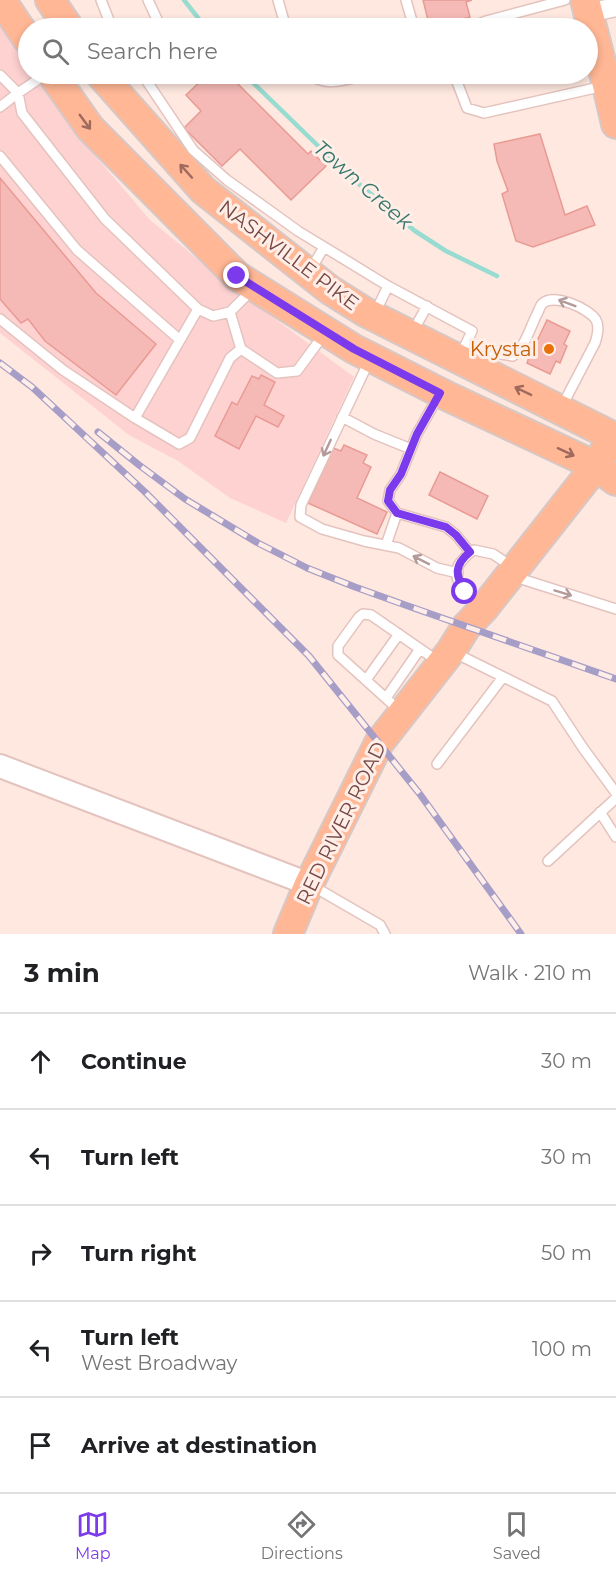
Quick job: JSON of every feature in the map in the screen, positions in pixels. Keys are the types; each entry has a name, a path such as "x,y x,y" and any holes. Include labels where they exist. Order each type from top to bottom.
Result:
{"main road":[{"path":"50,0 62,18"},
{"path":"3,1 18,24"},
{"path":"598,59 616,124"},
{"path":"59,84 90,128 237,276 326,332 371,357 606,474"},
{"name":"NASHVILLE PIKE","path":"112,84 166,131 203,190 219,188 278,249 330,290 458,360 615,435"},
{"path":"255,288 278,249"},
{"name":"RED RIVER ROAD","path":"288,934 309,884 379,742 394,705 437,654 484,608 513,572 606,474 615,435"}],"street":[{"path":"579,4 616,7"},
{"path":"0,766 309,884"}],"lane":[{"path":"101,0 108,18"},
{"path":"148,0 156,18"},
{"path":"278,0 283,18"},
{"path":"406,0 411,18"},
{"path":"502,18 579,4"},
{"path":"0,75 18,93 22,113 105,219 198,309 213,316 230,312 255,288"},
{"path":"0,107 31,84"},
{"path":"146,84 166,131"},
{"path":"458,84 467,108 484,113 607,85"},
{"path":"0,156 77,250 180,340"},
{"path":"219,188 472,331 458,360"},
{"path":"309,273 324,247"},
{"path":"374,316 388,285"},
{"path":"484,373 495,353 513,356 522,349 542,303 551,299 561,300 588,312 597,321 598,332 595,343 560,410"},
{"path":"411,335 427,306"},
{"path":"135,418 198,309"},
{"path":"230,312 241,349 277,373 297,371 326,332"},
{"path":"0,319 63,370 179,444 190,438 230,358 241,349"},
{"path":"371,357 301,506 300,517 322,529 399,548 437,568 458,573"},
{"path":"440,393 417,434 401,474 390,490 388,501 397,513 446,527 470,552"},
{"path":"342,417 374,434 411,449"},
{"path":"386,545 397,513"},
{"path":"484,608 465,592 458,580 458,567 467,554 474,550 493,554 513,572 616,609"},
{"path":"394,705 338,655 338,646 363,614 367,614 437,654 503,677 552,701 616,793"},
{"path":"366,680 399,634"},
{"path":"437,764 503,677"},
{"path":"548,861 616,798"},
{"path":"600,812 616,837"},
{"path":"309,884 380,926 384,934"}],"shaded area":[{"path":"0,25 18,51 18,84 41,84 80,138 150,220 233,288 354,377 286,523 230,498 178,461 129,435 0,333"}],"building":[{"path":"423,0 472,0 466,2 470,17 428,18"},
{"path":"198,84 238,84 308,154 311,151 326,166 291,200 240,149 222,166 184,128 201,111 186,95"},
{"path":"540,134 565,215 587,206 595,225 533,247 516,241 502,194 508,191 497,161 494,144"},
{"path":"0,178 96,293 156,344 116,395 45,341 28,319 21,323 0,299"},
{"name":"Krystal","path":"547,320 570,331 564,344 567,346 560,363 556,361 550,374 527,363 535,340 537,341"},
{"path":"261,375 275,382 264,405 284,416 278,427 256,416 239,449 215,436 232,402 237,405 252,376 259,379"},
{"path":"344,445 367,455 363,463 371,467 357,498 387,512 377,534 308,503 333,448 341,451"},
{"path":"440,472 488,496 477,519 429,495"}],"waterway":[{"name":"Town Creek","path":"184,0 198,18"},
{"name":"Town Creek","path":"254,84 347,174 415,231 446,251 497,276"}],"railway":[{"path":"0,363 32,387 145,492 309,656 419,793 521,934"},
{"path":"98,432 185,499 258,543 307,568 616,679"}],"place":[{"name":"Krystal","path":"549,349"}],"route":[{"path":"237,276 354,349 440,393 417,434 401,474 390,490 388,501 397,513 446,527 456,535 470,552 458,567 458,580 465,592"}]}
